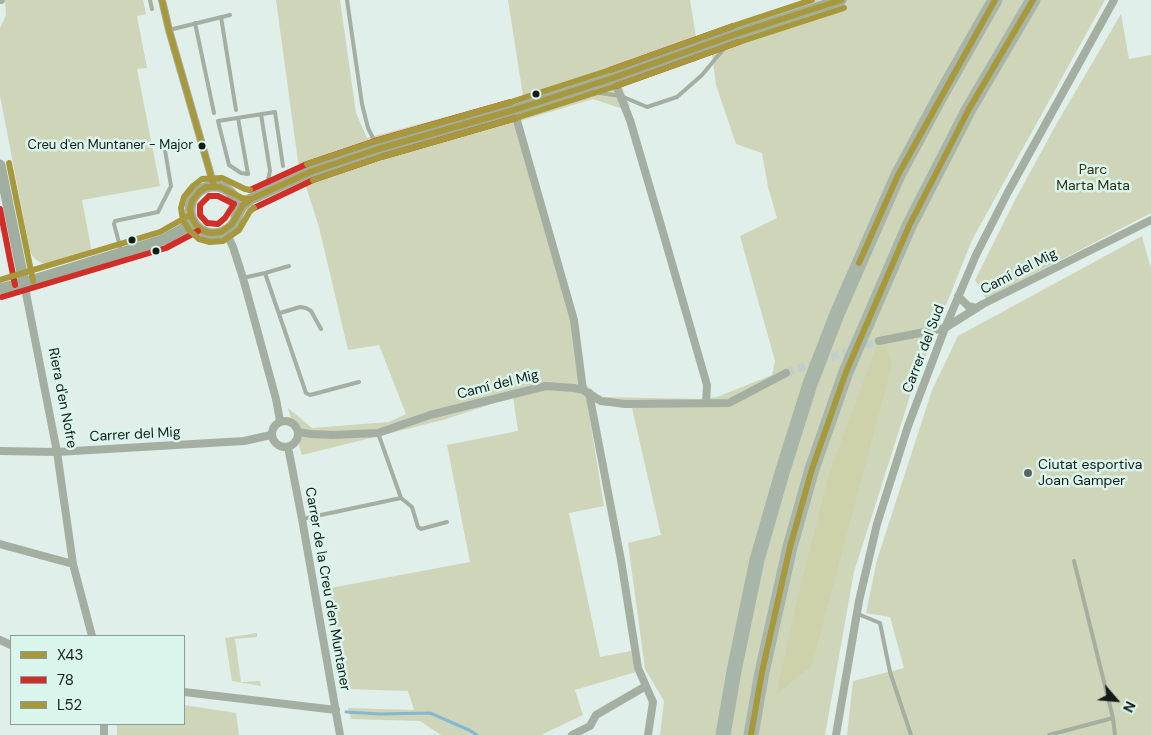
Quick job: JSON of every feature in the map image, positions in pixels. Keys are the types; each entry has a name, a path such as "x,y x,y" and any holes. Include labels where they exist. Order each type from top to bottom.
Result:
{"highway":[{"path":"723,735 757,560 813,375 837,314 898,175 995,0"},
{"path":"751,735 762,672 790,547 812,469 846,372 909,226 968,109 1033,0"}],"street":[{"path":"162,0 214,186"},
{"path":"251,199 242,198 214,186 203,189 193,198 190,212 194,223 201,230 211,233 225,230 232,224 243,205 251,199 310,172 378,149 576,90 736,34 841,0"},
{"name":"Carrer del Sud","path":"836,735 856,614 877,524 908,426 958,296 976,255 1008,192 1114,0"},
{"path":"613,78 633,129 707,386 706,403"},
{"path":"514,110 574,320 586,392 621,560 638,668 653,702 648,735"},
{"name":"Riera d'en Nofre","path":"0,165 58,452 73,564 92,635"},
{"path":"231,193 237,206 236,217"},
{"name":"Camí del Mig","path":"879,341 946,328 976,308 1151,220"},
{"path":"0,288 24,284 162,240 194,223"},
{"path":"225,230 233,247 243,278 276,399 280,421"},
{"name":"Camí del Mig","path":"958,296 968,306 976,308"},
{"name":"Camí del Mig","path":"298,432 332,435 378,433 430,415 546,386 574,388 586,392 601,401 625,404 729,403 786,373"},
{"path":"280,421 295,424 298,432 295,443 288,447 278,445 272,435 272,430 280,421"},
{"name":"Carrer del Mig","path":"0,451 58,452 244,441 272,435"},
{"name":"Carrer de la Creu d'en Muntaner","path":"288,447 340,735"},
{"path":"0,544 73,564"},
{"path":"572,735 590,726 596,715 646,686"},
{"path":"185,692 336,710"}],"lane":[{"path":"150,0 152,10"},
{"path":"347,0 362,104 368,128 378,149"},
{"path":"169,30 230,15"},
{"path":"221,17 236,110"},
{"path":"195,23 214,113"},
{"path":"576,90 621,96 647,107 677,97 702,76 736,34"},
{"path":"238,118 248,174 236,170 229,165 218,121 275,112 283,166"},
{"path":"261,114 270,171 268,180 272,190"},
{"path":"121,252 114,224 115,221 158,212 171,186 164,144"},
{"path":"243,278 289,266"},
{"path":"265,272 306,393 310,394 359,382"},
{"path":"280,313 300,307 306,308 311,312 321,329"},
{"path":"378,433 401,498 412,507 418,527 421,529 447,522"},
{"path":"302,519 401,498"},
{"path":"1074,561 1113,718 1115,735"},
{"path":"856,614 880,623 890,672 911,735"},
{"path":"1049,735 1113,718"}],"green space":[{"path":"5,0 143,0 146,14 137,16 147,68 137,69 160,186 82,200 92,253 56,264 46,265 38,261 30,251 0,96 0,28 6,15"},
{"path":"276,0 340,0 356,113 367,138 523,96 508,0 690,0 696,37 805,0 1105,0 972,240 910,396 854,572 825,735 660,735 664,701 645,669 628,543 661,535 632,408 587,402 604,506 569,513 600,657 631,651 636,672 575,690 583,715 541,735 441,735 420,721 351,719 348,708 414,710 408,691 345,689 325,589 470,562 447,445 518,431 513,397 443,420 302,455 288,408 312,428 389,422 406,414 379,345 348,350 319,227 298,162","holes":["712,55 716,85 736,144 762,153 768,187 777,218 740,236 775,361 772,375 717,397 701,399 601,397 585,384 577,323 520,121 593,99 623,109 630,106 622,87"]},
{"name":"Parc Marta Mata","path":"1121,14 1129,59 1151,55 1151,213 986,299 975,280 1015,200 1057,123"},
{"name":"Ciutat esportiva Joan Gamper","path":"1142,236 1151,269 1151,735 847,735 853,681 904,668 890,617 866,613 877,560 932,390 958,336"},
{"path":"882,332 892,365 812,665 776,695 796,604 829,474"},
{"path":"257,633 257,637 235,639 241,682 260,681 261,686 232,681 225,638"},
{"path":"185,705 236,713 239,735 117,735 117,725 185,725"}],"waterway":[{"path":"346,712 380,714 430,713 477,735"}],"tunnel":[{"path":"786,373 879,341"}],"transit line":[{"name":"X43","path":"162,0 214,186"},
{"name":"L52","path":"307,164 376,141 511,102 610,70 812,0"},
{"name":"X43","path":"841,0 736,34 748,30 841,0"},
{"name":"X43","path":"859,263 898,175 995,0"},
{"name":"X43","path":"751,735 762,672 790,547 812,469 846,372 909,226 969,109 1033,0"},
{"name":"L52","path":"313,180 381,157 516,118 616,86 739,42 844,8"},
{"name":"78","path":"610,70 733,26"},
{"name":"X43","path":"613,78 736,34"},
{"name":"78","path":"616,86 739,42"},
{"name":"X43","path":"514,110 613,78"},
{"name":"X43","path":"514,110 613,78"},
{"name":"78","path":"250,190 307,164 375,141 511,102"},
{"name":"X43","path":"310,172 378,149 514,110"},
{"name":"78","path":"254,208 313,180 381,157 516,118"},
{"name":"L52","path":"9,163 33,281"},
{"name":"X43","path":"251,199 310,172"},
{"name":"X43","path":"251,199 310,172"},
{"name":"L52","path":"250,190 222,178 202,179 184,197 181,208 183,220 189,230 199,239 210,242 223,241 239,230 250,211 254,208"},
{"name":"X43","path":"206,187 220,187 242,198 251,199 243,205 232,224 221,232 211,233 203,231 192,218 190,209 192,201 206,187"},
{"name":"78","path":"209,196 218,196 234,204 225,218 218,224 207,223 200,215 200,205 209,196"},
{"name":"78","path":"0,209 15,285"},
{"name":"L52","path":"0,280 160,232 190,215"},
{"name":"78","path":"2,297 166,248 198,231"}],"place":[{"name":"Creu d'en Muntaner - Major","path":"202,146"},
{"name":"Ciutat esportiva Joan Gamper","path":"1028,473"}]}
